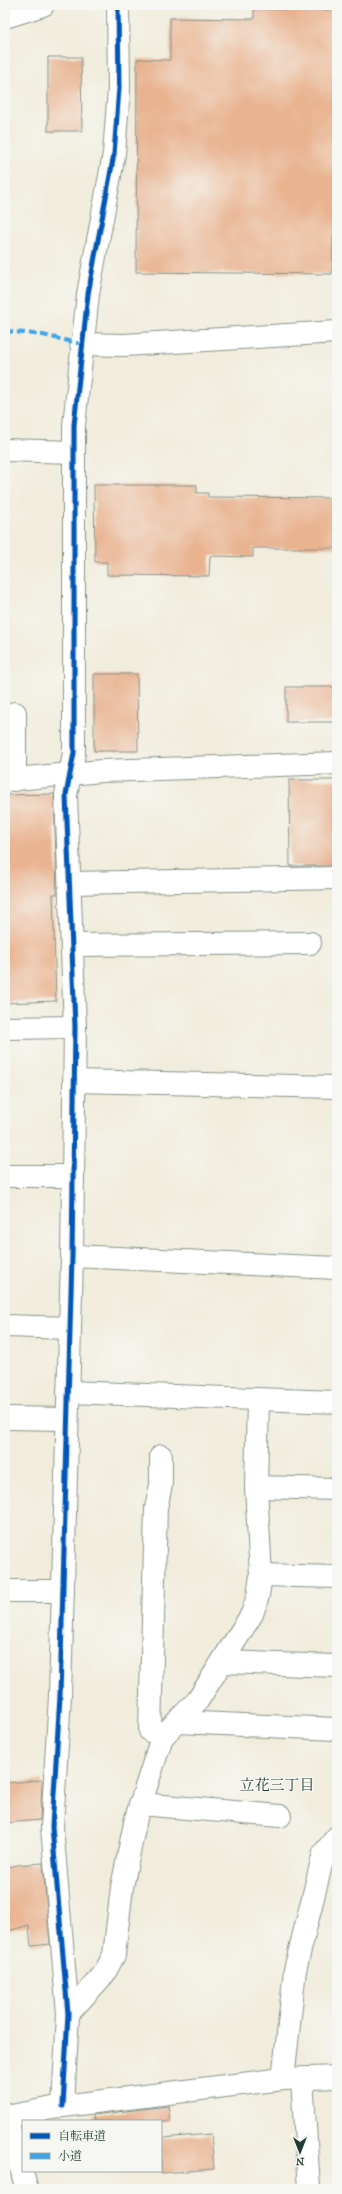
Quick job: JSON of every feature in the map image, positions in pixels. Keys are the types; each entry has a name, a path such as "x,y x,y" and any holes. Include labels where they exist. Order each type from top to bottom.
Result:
{"street":[{"path":"5,17 43,5"},
{"path":"63,2106 68,2014 52,1827 60,1696 72,1256 75,1027 66,795 74,753 74,425 81,344 88,294 101,233 114,154 119,88 118,5"},
{"path":"81,344 124,345 337,332"},
{"path":"5,450 74,452"},
{"path":"15,713 10,780 102,771 337,763"},
{"path":"70,882 337,878"},
{"path":"72,944 310,943"},
{"path":"5,1028 75,1027"},
{"path":"74,1081 337,1087"},
{"path":"5,1176 73,1176"},
{"path":"72,1256 337,1268"},
{"path":"5,1326 70,1328"},
{"path":"68,1392 337,1402"},
{"path":"68,2014 104,1974 114,1955 122,1887 140,1804 162,1737 198,1700 224,1662 252,1614 258,1596 261,1575 256,1487 258,1400"},
{"path":"5,1418 67,1419"},
{"path":"161,1456 161,1485 156,1508 150,1731 171,1727 337,1729"},
{"path":"256,1487 337,1489"},
{"path":"261,1575 337,1577"},
{"path":"5,1592 63,1591"},
{"path":"224,1662 337,1666"},
{"path":"140,1804 280,1816"},
{"path":"309,2189 292,2079 295,1970 324,1853 337,1837"},
{"path":"22,2171 6,2115 63,2106 292,2079 337,2077"},
{"path":"22,2172 27,2189"}],"building":[{"path":"254,9 337,10 337,235 333,235 332,274 136,272 137,59 170,60 170,18 254,19"},
{"path":"48,57 81,57 82,131 48,131"},
{"path":"94,485 197,485 197,493 208,493 208,497 337,498 337,548 253,548 253,557 210,556 209,576 107,575 107,562 95,562"},
{"path":"94,674 137,674 138,751 94,751"},
{"path":"286,687 337,687 337,722 286,722"},
{"path":"289,780 337,780 337,866 290,866"},
{"path":"54,794 57,894 53,894 56,1001 5,1003 5,795"},
{"path":"42,1780 40,1820 5,1823 5,1783"},
{"path":"43,1863 50,1944 31,1946 29,1925 5,1932 5,1868 17,1865"},
{"path":"168,2106 170,2121 94,2120 93,2115"},
{"path":"211,2134 214,2169 161,2173 162,2138"}],"marked path":[{"path":"5,331 43,335 81,344"}],"cycle path":[{"path":"63,2106 68,2014 52,1827 60,1696 72,1256 75,1027 66,795 74,753 74,425 88,294 114,154 119,88 118,5"}],"district":[{"name":"立花三丁目","path":"277,1785"}]}
